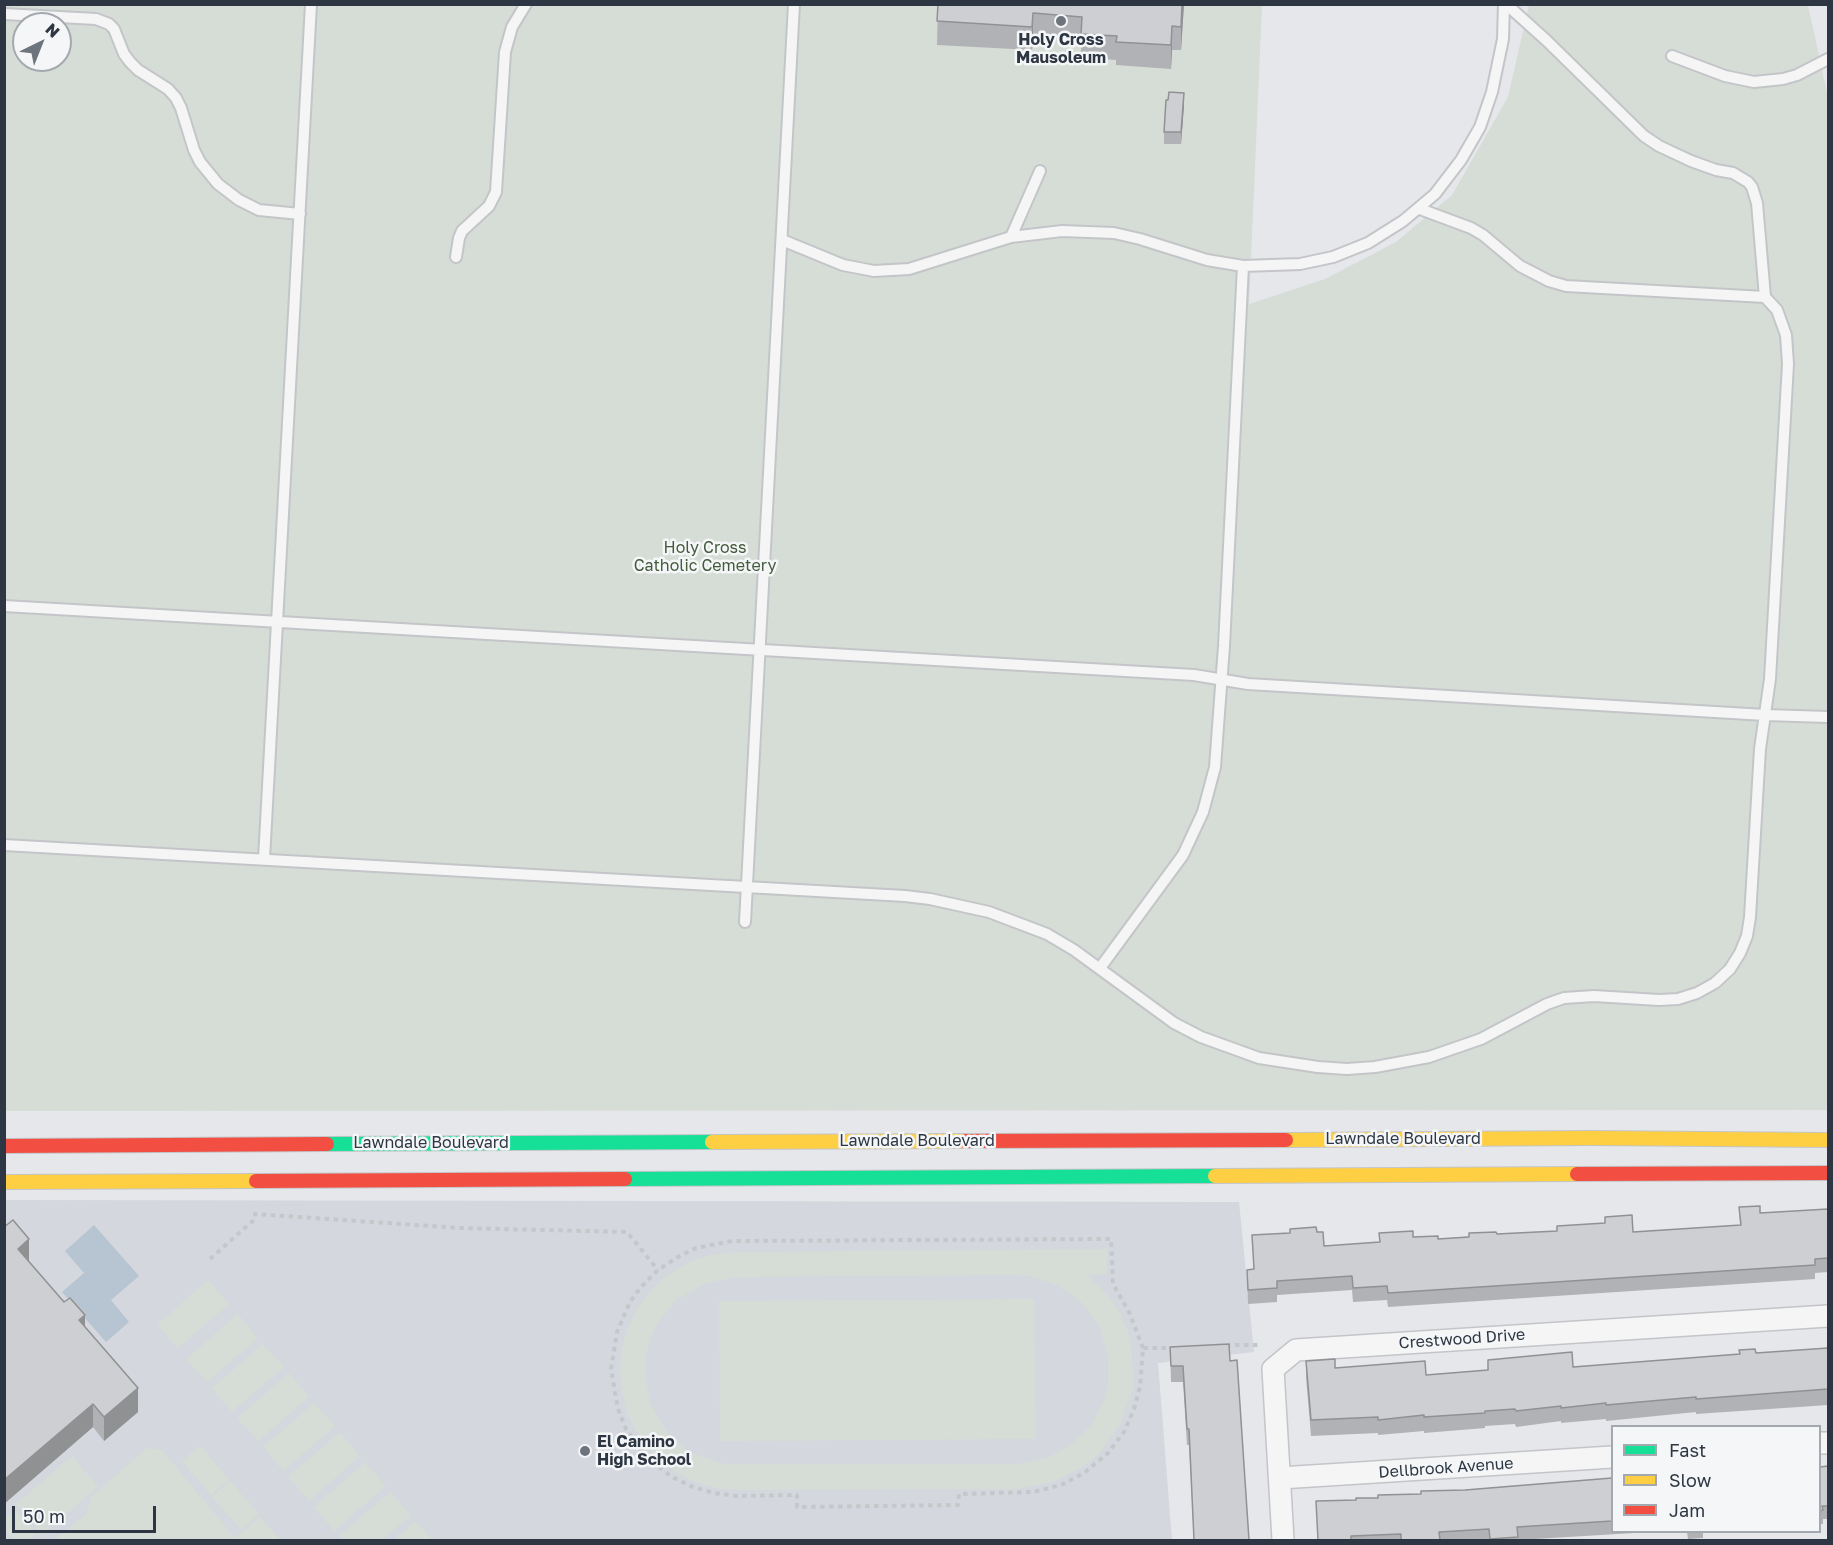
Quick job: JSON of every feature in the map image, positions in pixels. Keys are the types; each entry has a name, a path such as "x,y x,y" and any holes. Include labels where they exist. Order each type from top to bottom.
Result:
{"street":[{"name":"Lawndale Boulevard","path":"4,1146 1590,1138 1828,1140"},
{"path":"4,1182 1828,1173"},
{"name":"Crestwood Drive","path":"1283,1540 1274,1369 1296,1350 1828,1316"},
{"name":"Dellbrook Avenue","path":"1280,1478 1611,1457"}],"lane":[{"path":"264,859 311,4"},
{"path":"456,257 462,231 489,206 496,192 505,52 512,27 526,4"},
{"path":"745,922 794,4"},
{"path":"782,240 843,265 883,271 926,265 1011,237 1062,231 1114,234 1140,239 1207,260 1243,266 1300,264 1333,257 1377,238 1420,209 1461,160 1487,110 1500,55 1505,4"},
{"path":"4,845 905,896 959,904 1019,922 1047,934 1100,968 1174,1023 1201,1037 1259,1058 1290,1064 1337,1068 1402,1064 1455,1050 1547,1004 1564,998 1594,996 1678,999 1697,993 1715,983 1730,969 1740,953 1747,936 1750,917 1760,749 1770,679 1788,364 1782,322 1777,310 1765,297 1756,203 1752,187 1748,182 1733,173 1691,161 1644,136 1545,39 1505,4"},
{"path":"4,14 96,19 109,24 114,29 124,54 130,62 138,70 168,89 176,98 194,150 200,162 218,184 239,200 260,210 300,214"},
{"path":"1672,56 1725,76 1754,82 1768,82 1790,77 1828,59"},
{"path":"1011,237 1040,171"},
{"path":"1420,209 1471,228 1520,266 1549,281 1566,286 1765,297"},
{"path":"1100,968 1183,855 1203,812 1215,767 1243,266"},
{"path":"4,606 1182,674 1248,684 1828,717"}],"path":[{"path":"210,1259 255,1220 255,1214 460,1228 627,1232 658,1270"},
{"path":"1111,1239 1113,1284 1130,1312 1143,1348 1140,1387 1134,1409 1124,1432 1100,1460 1084,1473 1061,1485 1033,1492 959,1494 958,1505 797,1507 797,1495 737,1496 693,1487 672,1477 655,1464 640,1449 626,1429 618,1409 611,1368 612,1351 617,1332 630,1302 641,1287 658,1270 696,1248 732,1241 1111,1239"},
{"path":"1225,1346 1262,1345"},
{"path":"1143,1348 1182,1347"}],"shaded area":[{"name":"El Camino High School","path":"5,1200 1239,1202 1254,1352 1158,1363 1172,1540 5,1540"}],"green space":[{"name":"Holy Cross Catholic Cemetery","path":"4,5 1262,5 1249,304 1325,279 1396,242 1452,195 1508,97 1529,5 1808,5 1828,97 1828,1110 5,1111"},
{"path":"1107,1249 1107,1274 1087,1275 1111,1299 1128,1332 1132,1350 1133,1388 1121,1423 1100,1453 1086,1465 1053,1482 1016,1489 740,1490 719,1489 680,1475 648,1448 627,1413 622,1393 621,1351 635,1312 661,1280 697,1259 738,1252","holes":["1029,1276 1057,1285 1081,1302 1099,1326 1108,1355 1108,1384 1105,1398 1092,1424 1071,1445 1045,1459 1016,1464 723,1464 692,1453 679,1444 667,1432 650,1404 645,1372 650,1339 657,1324 677,1299 706,1283 738,1277"]},
{"path":"208,1280 229,1304 178,1348 157,1325"},
{"path":"1034,1299 1036,1439 720,1441 719,1301"},
{"path":"238,1314 258,1338 207,1382 186,1359"},
{"path":"263,1344 284,1367 232,1412 212,1388"},
{"path":"289,1373 309,1397 258,1441 237,1418"},
{"path":"314,1403 335,1426 283,1471 263,1447"},
{"path":"340,1432 360,1456 309,1501 288,1477"},
{"path":"200,1446 229,1479 211,1495 182,1461"},
{"path":"147,1448 162,1450 235,1538 260,1517 280,1540 55,1540 86,1514 92,1496"},
{"path":"72,1456 98,1487 42,1535 16,1504"},
{"path":"365,1462 386,1486 334,1531 314,1507"},
{"path":"230,1481 259,1514 241,1530 212,1497"},
{"path":"390,1492 411,1515 382,1540 343,1540 339,1536"},
{"path":"16,1510 36,1533 28,1540 14,1540 6,1530 6,1518"},
{"path":"416,1521 432,1540 394,1540"}],"water":[{"path":"94,1225 139,1276 111,1300 129,1322 106,1342 62,1292 84,1273 65,1251"}],"building":[{"path":"938,4 1182,4 1181,27 1172,26 1171,45 1116,42 1117,36 1081,34 1082,17 1033,13 1032,27 937,21"},
{"path":"1169,92 1184,93 1181,132 1164,132 1166,100 1168,100"},
{"path":"1760,1206 1760,1213 1828,1209 1828,1258 1815,1259 1815,1265 1388,1293 1387,1286 1353,1288 1352,1276 1277,1281 1277,1288 1248,1290 1247,1270 1254,1269 1252,1235 1290,1233 1290,1229 1316,1227 1317,1232 1323,1232 1324,1246 1380,1242 1379,1233 1413,1231 1413,1237 1438,1236 1438,1239 1469,1237 1469,1233 1557,1231 1557,1226 1605,1223 1605,1217 1632,1215 1633,1232 1741,1225 1739,1207"},
{"path":"13,1220 29,1239 18,1249 64,1302 70,1298 85,1315 79,1320 138,1388 104,1417 93,1404 4,1480 4,1227"},
{"path":"1229,1344 1230,1361 1237,1360 1249,1540 1194,1540 1189,1429 1187,1429 1183,1366 1171,1366 1170,1347"},
{"path":"1828,1348 1828,1389 1424,1417 1424,1415 1378,1420 1378,1417 1311,1420 1306,1361 1335,1359 1335,1368 1425,1361 1426,1375 1488,1370 1488,1360 1572,1352 1573,1367 1740,1354 1739,1350 1755,1349 1756,1353"},
{"path":"1828,1466 1828,1506 1822,1506 1823,1510 1821,1511 1821,1467"},
{"path":"1611,1478 1611,1521 1517,1527 1518,1537 1490,1539 1489,1529 1439,1532 1440,1540 1401,1540 1401,1534 1351,1536 1351,1540 1318,1540 1316,1501 1378,1498 1378,1495 1421,1494 1421,1491 1465,1490"}],"traffic: fast":[{"path":"327,1144 712,1142"},
{"path":"625,1179 1215,1176"}],"traffic: slow":[{"path":"1286,1140 1590,1138 1828,1140"},
{"path":"712,1142 965,1141"},
{"path":"1215,1176 1577,1174"},
{"path":"4,1182 256,1181"}],"traffic: jam":[{"path":"965,1141 1286,1140"},
{"path":"4,1146 327,1144"},
{"path":"1577,1174 1828,1173"},
{"path":"256,1181 625,1179"}],"place":[{"name":"Holy Cross Mausoleum","path":"1061,21"},
{"name":"El Camino High School","path":"585,1451"}]}
